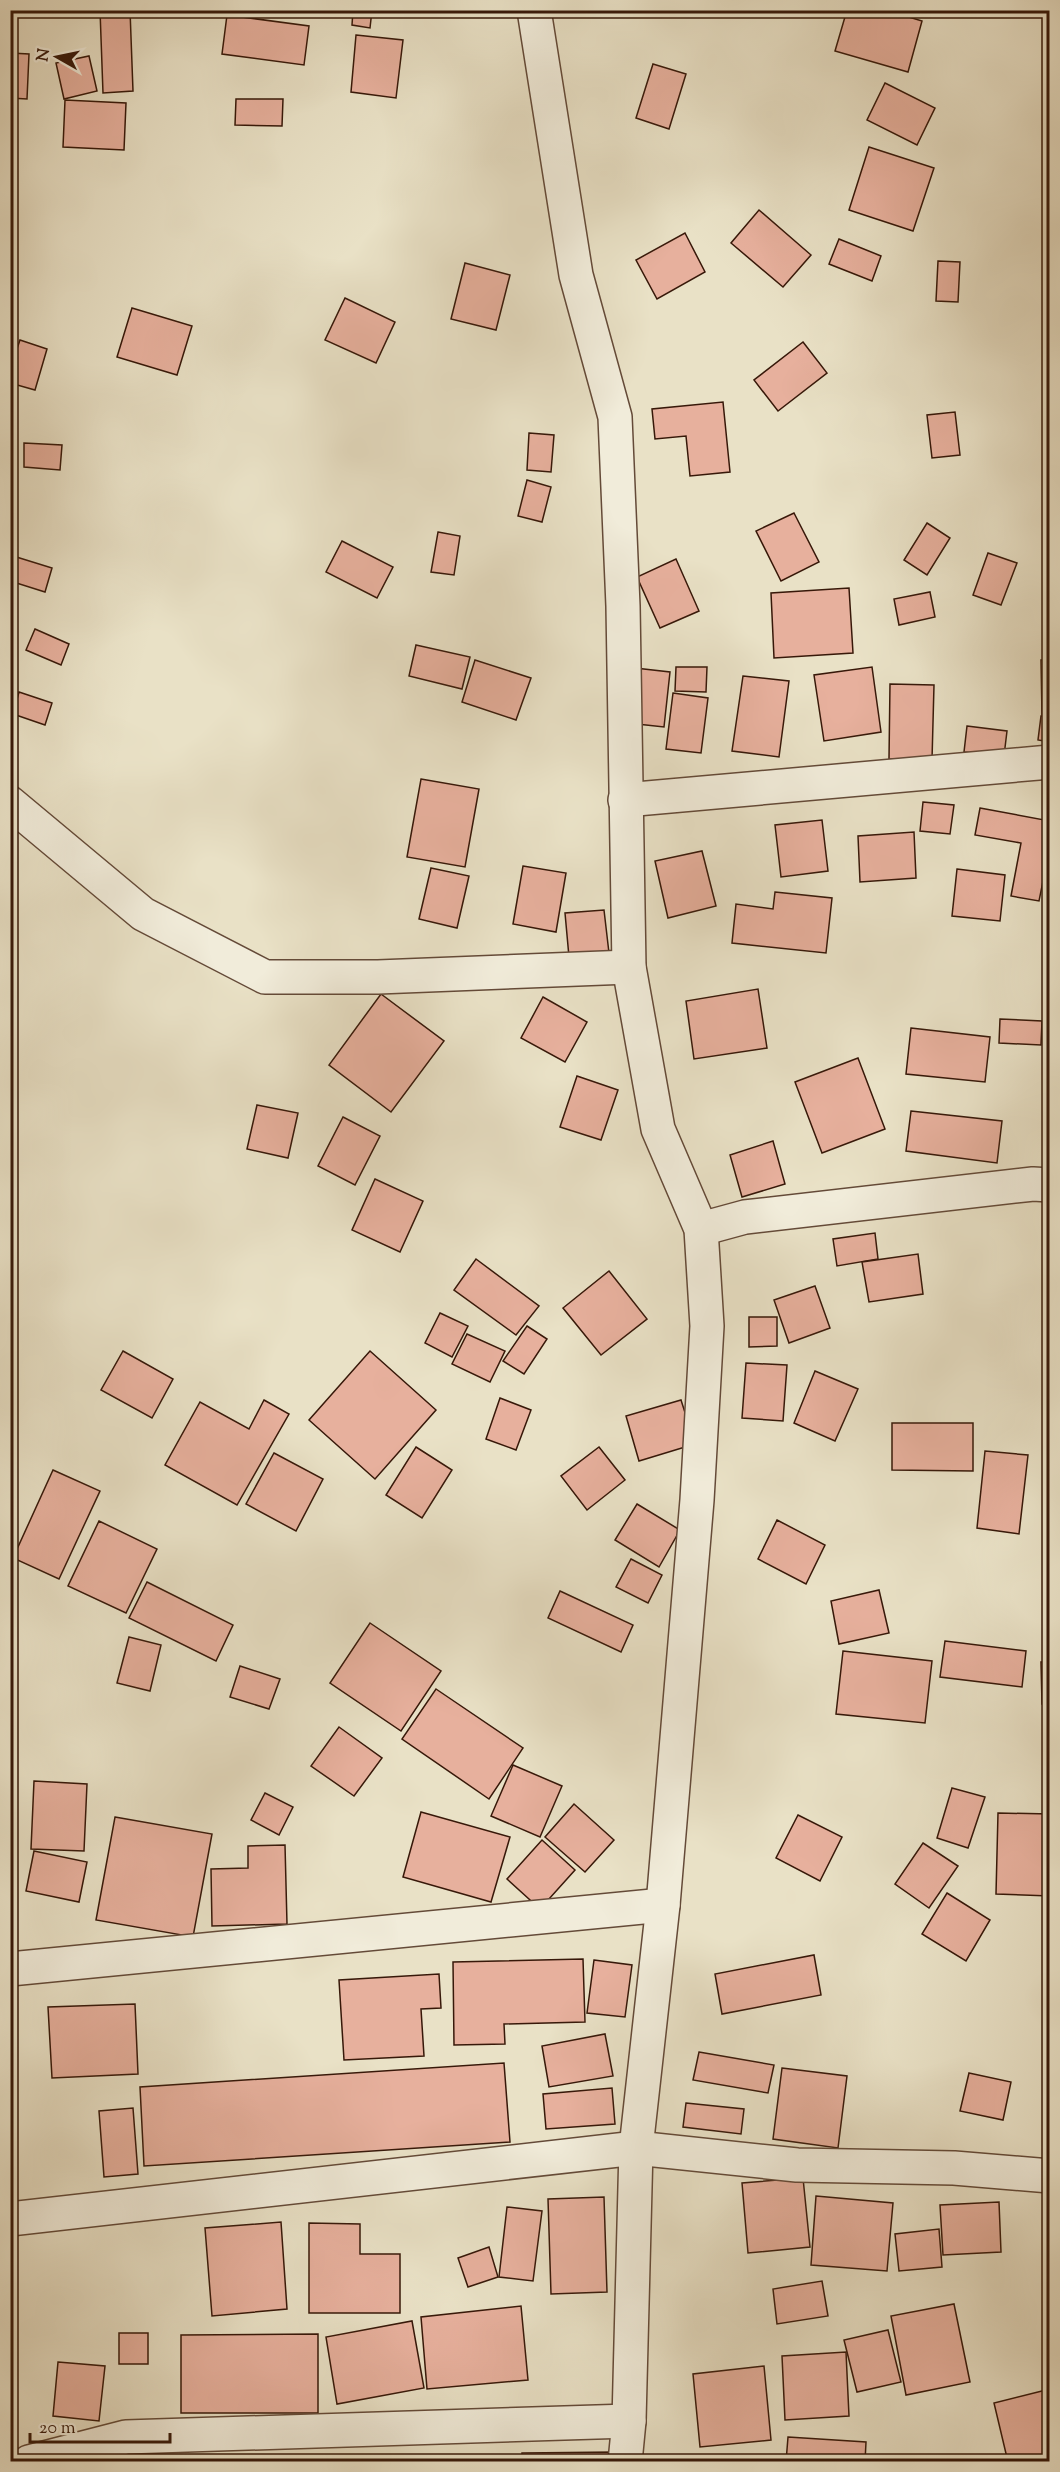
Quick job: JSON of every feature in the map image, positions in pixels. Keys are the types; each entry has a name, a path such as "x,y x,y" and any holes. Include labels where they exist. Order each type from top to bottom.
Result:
{"street":[{"path":"534,10 576,275 615,417 623,606 629,967 658,1129 701,1229 707,1326 697,1500 663,1905 636,2148 625,2462"},
{"path":"625,800 1050,762"},
{"path":"10,803 143,914 264,977 378,977 629,967"},
{"path":"701,1229 745,1217 1033,1184 1050,1185"},
{"path":"10,1969 663,1905"},
{"path":"10,2219 636,2148 797,2165 954,2168 1050,2176"},
{"path":"29,2462 126,2437 628,2421"}],"building":[{"path":"100,10 130,10 133,91 103,93"},
{"path":"353,10 372,10 370,28 352,25"},
{"path":"847,10 886,10 922,21 908,72 835,51"},
{"path":"227,15 309,26 304,65 222,54"},
{"path":"356,35 403,40 396,98 351,92"},
{"path":"10,53 29,54 27,99 10,98"},
{"path":"89,56 97,91 64,99 56,63"},
{"path":"653,64 686,74 669,129 636,118"},
{"path":"885,83 935,108 917,145 867,120"},
{"path":"236,99 283,99 282,126 235,125"},
{"path":"65,100 126,103 124,150 63,147"},
{"path":"10,124 17,126 10,145"},
{"path":"869,147 934,168 913,231 849,210"},
{"path":"759,210 811,255 783,287 731,243"},
{"path":"685,233 705,272 657,299 636,260"},
{"path":"839,239 881,256 872,281 829,264"},
{"path":"938,261 960,262 958,302 936,301"},
{"path":"465,263 510,275 496,330 451,319"},
{"path":"345,298 395,322 376,363 325,340"},
{"path":"132,308 192,326 177,375 117,357"},
{"path":"20,340 47,349 35,390 10,383 10,369"},
{"path":"803,342 827,373 778,411 754,380"},
{"path":"723,402 730,472 690,476 686,436 655,439 652,409"},
{"path":"955,412 960,455 932,458 927,415"},
{"path":"529,433 554,435 551,472 527,470"},
{"path":"24,443 62,445 60,470 24,467"},
{"path":"527,480 551,487 542,522 518,516"},
{"path":"794,513 819,562 781,581 756,531"},
{"path":"927,523 950,538 927,575 904,560"},
{"path":"438,532 460,536 454,575 431,572"},
{"path":"342,541 393,567 377,598 326,572"},
{"path":"988,553 1017,563 1001,605 973,595"},
{"path":"10,555 52,568 45,592 10,581"},
{"path":"676,559 699,611 660,628 637,577"},
{"path":"849,588 853,653 774,658 771,593"},
{"path":"930,592 935,617 899,625 894,599"},
{"path":"35,629 69,644 61,665 26,650"},
{"path":"416,645 470,657 462,689 409,676"},
{"path":"475,660 531,678 516,720 462,702"},
{"path":"1041,660 1050,660 1050,714 1042,715"},
{"path":"676,667 707,667 706,692 675,691"},
{"path":"872,667 881,732 824,741 814,675"},
{"path":"635,668 670,672 664,727 628,723"},
{"path":"743,676 789,681 779,757 732,751"},
{"path":"890,684 934,685 932,760 889,759"},
{"path":"19,692 52,703 45,725 13,714"},
{"path":"673,693 708,698 701,753 666,749"},
{"path":"1041,716 1050,717 1050,742 1038,740"},
{"path":"967,726 1007,731 1004,756 964,752"},
{"path":"421,779 479,789 465,867 407,857"},
{"path":"923,802 954,805 950,834 920,831"},
{"path":"980,808 1050,821 1050,847 1039,901 1011,896 1021,843 975,835"},
{"path":"822,820 828,871 781,877 775,825"},
{"path":"914,832 916,878 860,882 858,836"},
{"path":"702,851 716,906 668,918 655,861"},
{"path":"523,866 566,873 556,932 513,924"},
{"path":"431,868 469,876 457,928 419,919"},
{"path":"957,869 1005,875 1000,921 952,916"},
{"path":"775,892 832,898 826,953 732,943 736,904 773,909"},
{"path":"604,910 609,953 569,957 565,913"},
{"path":"1050,928 1050,962 1043,961"},
{"path":"758,989 767,1048 694,1059 686,1001"},
{"path":"381,994 444,1041 391,1112 329,1065"},
{"path":"543,997 587,1022 565,1062 521,1038"},
{"path":"1000,1019 1042,1021 1041,1045 999,1043"},
{"path":"911,1028 990,1037 985,1082 906,1074"},
{"path":"858,1058 885,1129 822,1153 795,1082"},
{"path":"577,1076 618,1090 601,1140 560,1127"},
{"path":"257,1105 298,1113 288,1158 247,1149"},
{"path":"911,1111 1002,1121 997,1163 906,1151"},
{"path":"343,1117 380,1136 355,1185 318,1166"},
{"path":"1050,1124 1050,1154 1046,1154"},
{"path":"773,1141 785,1184 742,1197 730,1155"},
{"path":"375,1179 423,1201 400,1252 352,1230"},
{"path":"875,1233 878,1259 837,1266 833,1239"},
{"path":"918,1254 923,1294 869,1302 862,1262"},
{"path":"476,1259 539,1306 516,1335 454,1290"},
{"path":"609,1271 647,1319 601,1355 563,1308"},
{"path":"815,1286 830,1328 789,1343 774,1300"},
{"path":"440,1313 468,1326 452,1357 425,1343"},
{"path":"749,1317 777,1317 777,1346 749,1347"},
{"path":"527,1326 547,1339 524,1374 503,1361"},
{"path":"467,1334 505,1351 490,1382 452,1364"},
{"path":"123,1351 173,1379 152,1418 101,1390"},
{"path":"370,1351 436,1410 375,1479 309,1420"},
{"path":"746,1363 787,1365 783,1421 742,1418"},
{"path":"815,1371 858,1389 835,1441 794,1423"},
{"path":"500,1398 531,1410 516,1450 486,1439"},
{"path":"264,1400 289,1414 237,1505 165,1465 200,1402 249,1429"},
{"path":"681,1400 695,1444 639,1461 626,1416"},
{"path":"892,1423 973,1423 973,1471 892,1470"},
{"path":"416,1447 452,1470 422,1518 386,1495"},
{"path":"599,1447 625,1480 587,1510 561,1476"},
{"path":"985,1451 1028,1455 1019,1534 977,1528"},
{"path":"274,1453 323,1479 296,1531 246,1504"},
{"path":"53,1470 100,1491 59,1579 13,1558"},
{"path":"637,1504 680,1530 659,1567 615,1540"},
{"path":"777,1520 825,1545 806,1584 758,1559"},
{"path":"99,1521 157,1549 126,1613 68,1586"},
{"path":"631,1559 662,1575 648,1603 616,1587"},
{"path":"147,1582 233,1625 216,1661 129,1618"},
{"path":"879,1590 889,1633 839,1644 831,1601"},
{"path":"560,1591 633,1625 621,1652 548,1618"},
{"path":"370,1623 441,1671 401,1731 330,1683"},
{"path":"129,1637 161,1645 150,1691 117,1683"},
{"path":"945,1641 1026,1651 1022,1687 940,1677"},
{"path":"843,1651 932,1661 925,1723 836,1714"},
{"path":"1041,1662 1050,1662 1050,1704 1042,1704"},
{"path":"240,1666 280,1679 269,1709 230,1697"},
{"path":"436,1689 523,1748 489,1799 402,1739"},
{"path":"339,1727 382,1758 354,1796 311,1766"},
{"path":"513,1765 562,1786 540,1837 491,1816"},
{"path":"34,1781 87,1784 84,1851 31,1849"},
{"path":"952,1788 985,1797 968,1848 937,1838"},
{"path":"265,1793 293,1807 279,1835 251,1820"},
{"path":"574,1804 614,1840 585,1872 545,1837"},
{"path":"421,1812 510,1837 491,1902 403,1877"},
{"path":"998,1813 1050,1814 1050,1896 996,1894"},
{"path":"798,1815 842,1837 820,1881 776,1858"},
{"path":"115,1817 212,1834 193,1937 96,1920"},
{"path":"542,1840 575,1870 540,1909 507,1879"},
{"path":"923,1843 958,1866 929,1908 895,1884"},
{"path":"285,1845 287,1924 212,1926 211,1869 248,1868 248,1846"},
{"path":"34,1851 87,1862 79,1902 26,1891"},
{"path":"947,1893 990,1920 966,1961 922,1934"},
{"path":"814,1955 821,1995 722,2014 715,1974"},
{"path":"583,1959 585,2022 504,2024 505,2044 454,2045 453,1962"},
{"path":"594,1960 632,1965 625,2017 587,2013"},
{"path":"439,1974 441,2008 421,2009 424,2056 344,2060 339,1980"},
{"path":"135,2004 138,2074 52,2078 48,2007"},
{"path":"605,2034 613,2076 549,2087 542,2046"},
{"path":"699,2052 774,2065 768,2093 693,2080"},
{"path":"504,2063 510,2142 144,2166 140,2087"},
{"path":"782,2068 847,2076 838,2148 773,2139"},
{"path":"969,2073 1011,2082 1003,2120 960,2111"},
{"path":"612,2088 615,2124 546,2129 543,2094"},
{"path":"686,2103 744,2109 741,2134 683,2127"},
{"path":"133,2108 138,2174 104,2177 99,2111"},
{"path":"803,2178 810,2247 748,2253 742,2183"},
{"path":"816,2196 893,2203 887,2271 811,2265"},
{"path":"604,2197 607,2292 551,2294 548,2199"},
{"path":"999,2202 1001,2252 943,2255 940,2205"},
{"path":"507,2207 542,2211 533,2281 499,2277"},
{"path":"281,2222 287,2309 212,2316 205,2228"},
{"path":"309,2223 360,2224 360,2254 400,2254 400,2313 309,2313"},
{"path":"939,2229 942,2267 899,2271 895,2234"},
{"path":"489,2247 498,2277 468,2287 458,2258"},
{"path":"822,2281 828,2316 777,2324 773,2289"},
{"path":"954,2304 970,2382 906,2395 891,2316"},
{"path":"521,2306 528,2380 427,2389 421,2317"},
{"path":"412,2321 424,2388 337,2404 326,2337"},
{"path":"888,2330 901,2382 857,2392 844,2340"},
{"path":"119,2333 148,2333 148,2364 119,2364"},
{"path":"318,2334 318,2413 181,2413 181,2335"},
{"path":"846,2352 849,2416 785,2420 782,2356"},
{"path":"58,2362 105,2366 99,2421 53,2416"},
{"path":"764,2366 771,2440 700,2447 693,2374"},
{"path":"1050,2389 1050,2462 1008,2462 994,2403"},
{"path":"788,2437 866,2442 865,2462 786,2462"},
{"path":"615,2452 615,2462 522,2462 522,2453"},
{"path":"776,2455 776,2462 685,2462 685,2458"}]}
